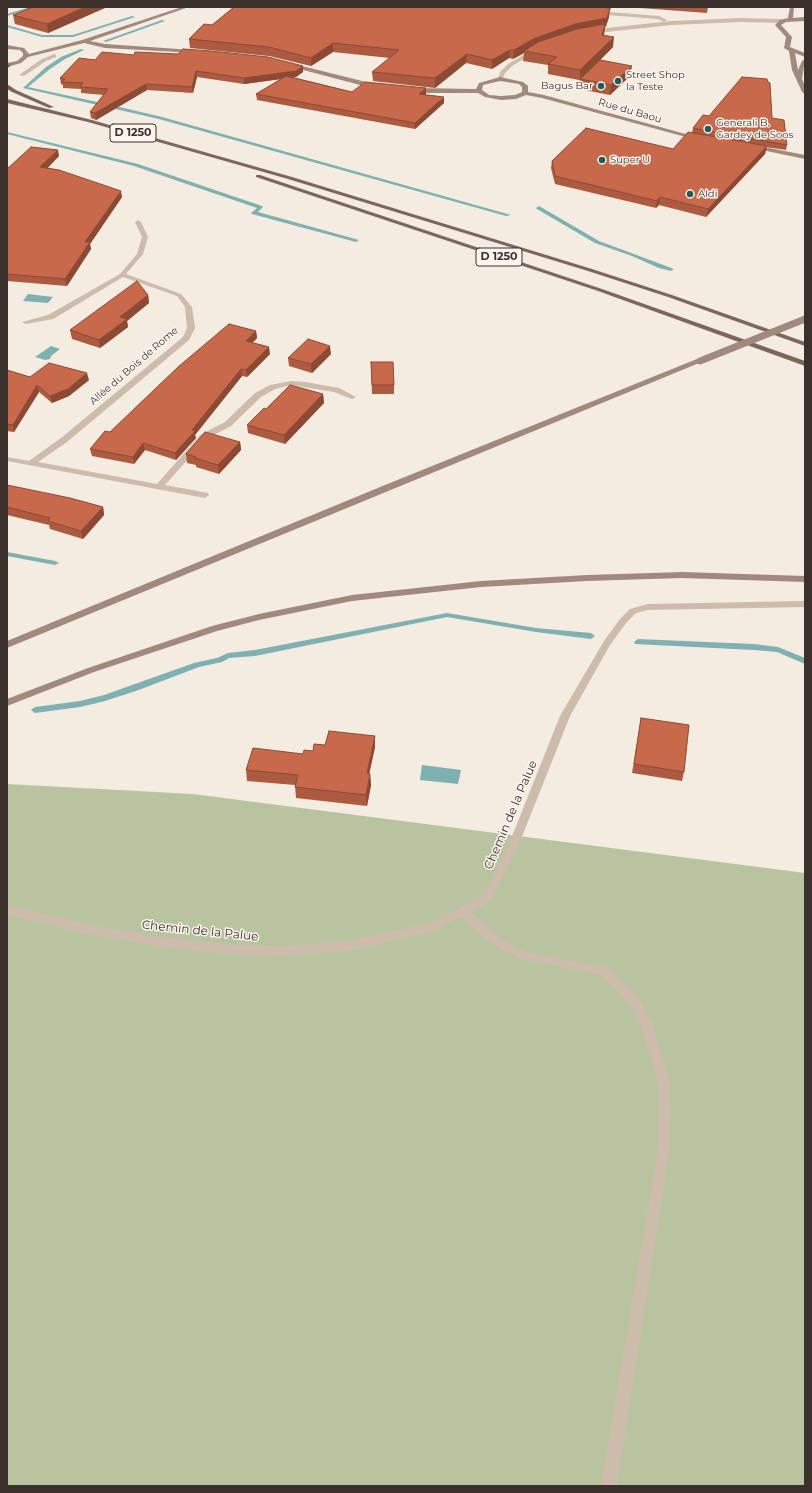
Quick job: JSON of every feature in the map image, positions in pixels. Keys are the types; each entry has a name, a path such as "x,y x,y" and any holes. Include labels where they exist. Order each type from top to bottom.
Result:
{"main road":[{"path":"7,86 14,91 83,120"},
{"name":"D 1250","path":"7,101 83,120 290,178 590,270 670,296 805,344"},
{"name":"D 1250","path":"193,151 228,166 600,290 805,364"}],"street":[{"path":"7,66 19,62 26,56 84,41 187,7"},
{"path":"790,19 792,7"},
{"path":"591,13 659,18 672,23"},
{"path":"583,35 606,30 672,23 805,19"},
{"path":"751,20 778,27 789,37 787,46 792,51 805,55"},
{"path":"778,27 782,20"},
{"path":"84,41 105,46 196,52"},
{"path":"7,47 22,49 52,49"},
{"path":"500,79 503,72 510,65 541,48"},
{"path":"22,49 26,53 26,56"},
{"path":"792,51 795,70 805,92"},
{"path":"22,75 36,65 54,56"},
{"path":"799,80 801,68 805,61"},
{"path":"19,62 36,65"},
{"path":"282,63 364,84 386,87"},
{"path":"407,89 429,91 479,91 487,96 501,98 516,97 525,93 525,86 500,79 481,84 479,91"},
{"name":"Rue du Baou","path":"525,93 542,96 647,126 704,140"},
{"path":"805,157 749,149 805,163"},
{"path":"26,322 50,317 122,275 140,254 145,236 138,222"},
{"name":"Allée du Bois de Rome","path":"31,462 64,440 186,338 191,328 188,306 179,295 122,275"},
{"path":"7,645 374,493 805,319"},
{"path":"159,486 203,437 228,424 258,395 273,387 291,383 305,384 336,390 352,397"},
{"path":"7,459 31,462 205,495"},
{"path":"7,703 99,668 215,628 258,617 352,598 481,584 587,578 682,575 805,579"},
{"name":"Chemin de la Palue","path":"7,910 96,930 164,942 237,950 284,951 348,946 432,927 480,902 490,892 497,881 514,844 565,716 603,649 623,621 633,611 648,607 805,604"},
{"path":"463,912 499,943 525,956 605,972 635,1002 647,1025 663,1080 663,1154 609,1486"}],"green space":[{"path":"7,784 193,794 805,873 805,1486 7,1486"}],"water":[{"path":"28,294 53,297 48,303 23,301"},
{"path":"51,346 60,349 51,356 50,359 45,360 35,357"},
{"path":"422,765 461,770 458,784 420,780"}],"building":[{"path":"33,7 85,7 47,24 13,15"},
{"path":"234,7 610,8 607,18 575,24 533,39 492,60 467,54 435,78 372,72 399,50 333,43 311,58 269,47 189,39 204,24 212,25"},
{"path":"605,24 602,35 614,37 580,70 548,64 557,57 524,51 538,42 577,29"},
{"path":"183,49 268,57 303,66 296,71 244,78 196,71 192,87 146,84 95,113 90,112 108,89 80,87 83,83 62,82 65,79 60,78 79,58 95,60 102,52 134,55 135,52 178,54"},
{"path":"600,60 632,66 611,85 580,79"},
{"path":"286,76 352,92 365,82 426,88 419,94 444,97 415,123 256,94"},
{"path":"742,77 767,79 770,83 772,118 784,120 787,145 693,128 703,115 709,116"},
{"path":"586,128 673,149 688,132 767,146 708,209 660,197 657,201 555,176 552,161"},
{"path":"31,147 58,150 40,167 59,170 121,191 85,242 90,242 65,279 7,274 7,169"},
{"path":"137,281 148,295 120,317 127,319 99,340 70,330"},
{"path":"229,324 256,331 246,341 269,347 246,370 241,369 192,430 195,431 175,453 143,443 133,457 90,449 105,431 110,432 178,367"},
{"path":"308,339 330,346 311,364 288,358"},
{"path":"371,362 393,362 394,385 372,385"},
{"path":"49,363 87,373 68,389 50,396 37,385 13,425 7,424 7,370 30,377"},
{"path":"290,385 323,394 284,435 247,425 264,408 266,409"},
{"path":"205,432 240,442 218,465 186,454"},
{"path":"7,485 70,498 103,507 81,531 48,521 50,518 7,507"},
{"path":"641,718 689,725 684,772 634,764"},
{"path":"329,731 375,736 367,773 370,774 366,795 295,787 298,775 246,770 253,748 303,754 304,750 313,751 314,744 325,745"}],"waterway":[{"path":"7,15 34,7"},
{"path":"7,26 42,36 73,36 133,17"},
{"path":"105,41 163,21"},
{"path":"82,50 63,58 48,68 25,88 160,118 508,215"},
{"path":"7,133 136,165 260,207 254,213 356,240"},
{"path":"539,208 597,242 634,255 661,267 671,269"},
{"path":"7,554 55,563"},
{"path":"35,710 80,704 105,698 197,665 219,660 228,656 255,653 447,615 536,630 591,636"},
{"path":"638,642 754,647 778,650 805,661"}],"place":[{"name":"Street Shop la Teste","path":"618,81"},
{"name":"Bagus Bar","path":"601,86"},
{"name":"Generali B. Gardey de Soos","path":"708,129"},
{"name":"Super U","path":"602,160"},
{"name":"Aldi","path":"690,194"}]}
